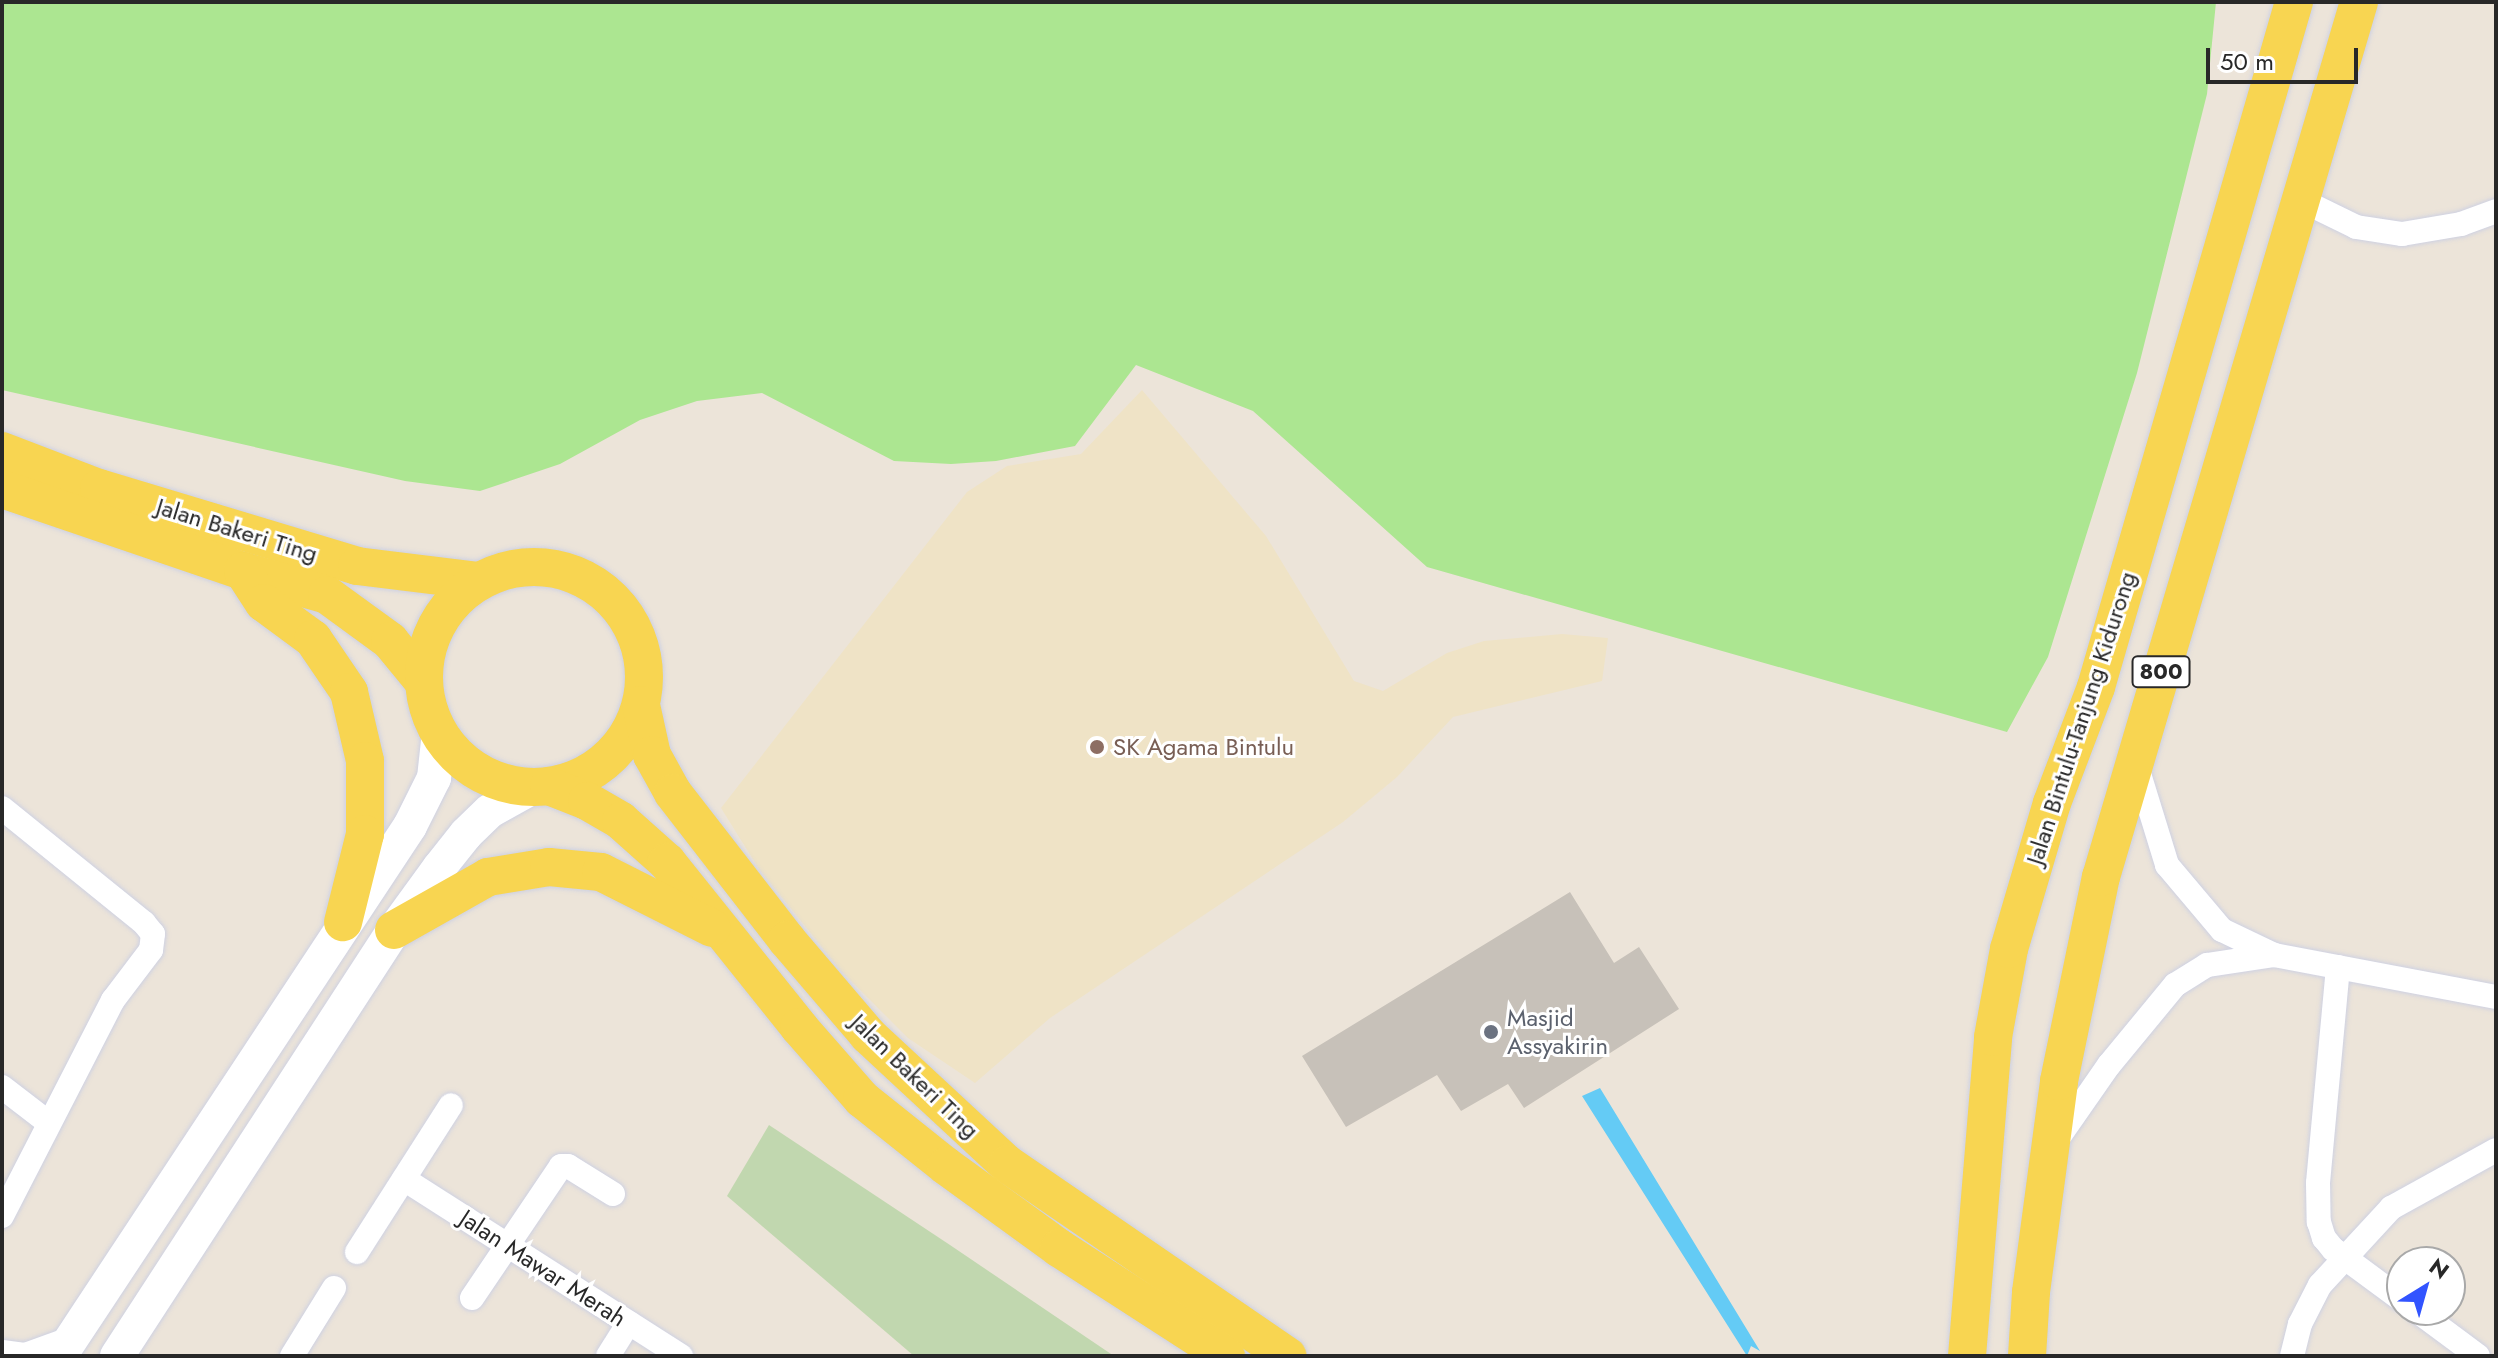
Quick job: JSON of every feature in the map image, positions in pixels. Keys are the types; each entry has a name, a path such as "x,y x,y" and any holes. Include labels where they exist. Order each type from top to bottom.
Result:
{"main road":[{"name":"Jalan Bintulu-Tanjung Kidurong","path":"1967,1356 1993,1037 2009,949 2052,803 2096,687 2294,2"},
{"name":"800","path":"2027,1356 2031,1292 2059,1081 2101,877 2359,2"},
{"name":"Jalan Bakeri Ting","path":"2,451 99,488 357,566 479,581"},
{"name":"Jalan Bakeri Ting","path":"2,489 243,571 327,595 390,641 423,681"},
{"path":"117,1356 394,930 466,834 490,811 541,786 580,777 607,760 628,735 641,705 644,668 635,633 614,602 585,579 551,568 514,568 479,581 455,599 437,623 426,651 423,681 428,708 439,732 456,755 479,772 505,783 541,786"},
{"path":"243,571 264,603 313,639 349,692 365,761 365,834 343,922"},
{"name":"Jalan Bakeri Ting","path":"641,705 652,755 673,793 787,940 868,1035 1007,1164 1287,1356"},
{"path":"66,1347 343,922 410,826 434,778 439,732"},
{"name":"Jalan Bakeri Ting","path":"541,786 587,801 621,821 667,862 862,1099 946,1166 1059,1248 1226,1356"},
{"path":"394,930 488,877 549,867 601,872 725,936"}],"street":[{"path":"2301,200 2356,227 2402,234 2461,224 2496,211"},
{"path":"2135,762 2167,865 2222,930 2274,955 2496,997"},
{"path":"2,808 144,923 153,934 151,950 113,1000 2,1216"},
{"path":"2050,1150 2109,1065 2175,985 2207,965 2274,955"},
{"path":"2338,967 2318,1183 2319,1222 2324,1238 2343,1257 2386,1288"},
{"path":"2,1087 49,1123"},
{"path":"357,1252 451,1105"},
{"path":"2292,1356 2300,1324 2320,1285 2391,1208 2496,1150"},
{"path":"472,1298 561,1166 568,1166 613,1194"},
{"name":"Jalan Mawar Merah","path":"404,1179 681,1356"},
{"path":"292,1356 334,1288"},
{"path":"608,1356 629,1323"},
{"path":"2438,1326 2478,1356"},
{"path":"3,1353 25,1355 66,1347"}],"shaded area":[{"name":"SK Agama Bintulu","path":"1142,390 1266,536 1354,681 1383,691 1447,653 1484,641 1562,634 1608,638 1602,681 1453,717 1397,777 1343,822 1050,1018 975,1083 908,1038 841,971 759,869 721,808 967,492 1007,466 1081,454"}],"green space":[{"path":"2,2 2216,2 2207,94 2137,373 2048,657 2007,732 1427,567 1253,411 1136,365 1075,446 996,461 951,464 894,461 762,393 697,401 640,420 560,464 480,491 405,481 2,390"},
{"path":"769,1125 1114,1356 914,1356 727,1196"}],"water":[{"path":"1600,1088 1760,1351 1751,1346 1747,1356 1582,1096"}],"building":[{"name":"Masjid Assyakirin","path":"1570,892 1614,963 1639,947 1679,1009 1524,1108 1508,1084 1461,1111 1437,1075 1346,1127 1302,1056"}],"place":[{"name":"SK Agama Bintulu","path":"1097,747"},
{"name":"Masjid Assyakirin","path":"1491,1032"}]}
